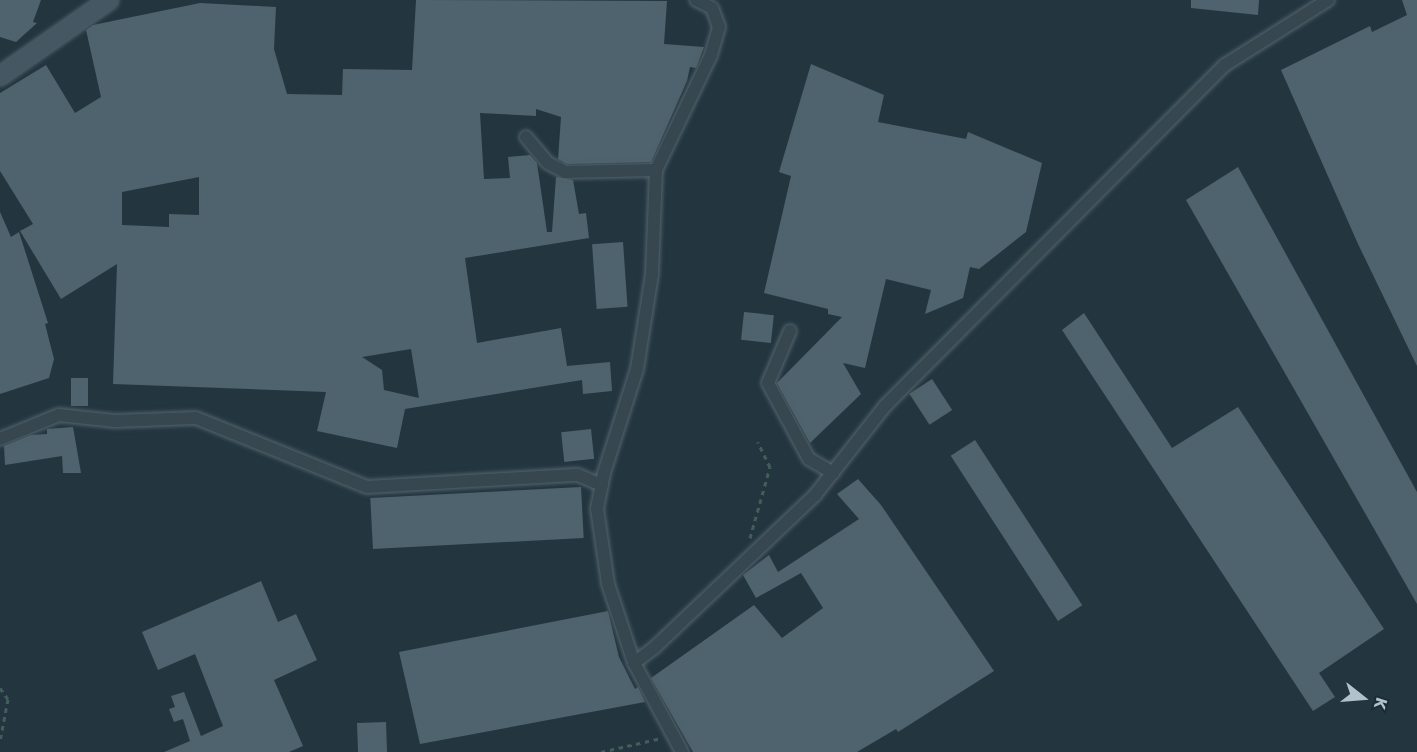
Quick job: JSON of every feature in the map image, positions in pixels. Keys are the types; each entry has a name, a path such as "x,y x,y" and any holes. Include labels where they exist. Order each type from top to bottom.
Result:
{"street":[{"path":"0,76 109,0"},
{"path":"682,752 634,663 608,585 597,509 637,369 652,274 656,170 711,55 719,27 712,8 696,0"},
{"path":"634,663 654,648 815,495 885,406 1225,65 1328,0"},
{"path":"526,137 548,163 565,172 656,170"},
{"path":"790,331 768,383 809,459 833,473"},
{"path":"0,439 59,415 115,421 196,418 367,487 578,475 602,485"}],"path":[{"path":"757,550 748,536 770,467 758,442"},
{"path":"0,688 9,699 0,741"},
{"path":"601,752 674,735"}],"building":[{"path":"0,0 41,0 33,22 37,23 16,42 0,37"},
{"path":"416,0 667,1 664,44 704,47 696,68 690,67 687,81 651,162 567,164 558,159 561,117 536,109 536,116 480,113 484,179 510,178 508,157 530,155 537,163 547,232 552,232 556,177 573,180 579,214 586,213 589,238 465,258 477,343 561,328 567,366 610,362 612,391 583,394 582,380 405,409 397,448 317,431 326,392 113,384 117,264 61,299 20,231 33,224 0,171 0,93 46,65 75,113 101,97 86,30 93,25 200,3 276,7 274,49 287,94 342,95 343,69 412,70","holes":["199,177 199,215 169,214 169,227 122,225 122,192","411,349 419,398 384,390 382,370 362,357"]},
{"path":"1191,0 1259,0 1258,15 1191,8"},
{"path":"1402,0 1417,0 1417,366 1358,244 1281,70 1370,26 1372,32 1407,15"},
{"path":"811,64 884,95 878,122 966,139 968,132 1042,163 1026,232 979,269 970,267 963,298 925,314 931,290 886,279 865,368 843,363 861,394 810,443 777,383 842,317 828,314 828,309 764,293 791,176 779,172"},
{"path":"1238,167 1417,492 1417,604 1186,200"},
{"path":"0,212 11,237 19,232 48,323 45,324 54,359 49,378 0,394"},
{"path":"623,242 628,307 597,309 592,244"},
{"path":"744,312 774,315 771,343 741,340"},
{"path":"1084,313 1172,448 1238,407 1384,629 1319,673 1335,697 1313,711 1062,330"},
{"path":"71,378 88,378 88,406 71,406"},
{"path":"932,379 952,410 930,425 909,394"},
{"path":"73,427 81,473 63,473 62,456 5,465 4,446 31,435 47,434 47,429"},
{"path":"591,429 594,459 564,462 561,432"},
{"path":"975,440 1082,605 1058,621 951,456"},
{"path":"858,479 881,505 994,671 898,732 896,729 857,752 693,752 651,678 754,605 782,638 823,608 801,573 756,598 743,575 769,555 778,572 859,519 837,494"},
{"path":"581,487 584,538 373,549 370,498"},
{"path":"261,581 278,622 296,614 317,660 274,680 303,746 289,752 164,752 190,741 183,719 174,722 169,709 175,707 171,696 184,692 201,736 223,726 195,654 158,670 142,632"},
{"path":"608,611 619,657 635,689 638,687 645,702 420,744 399,652"},
{"path":"386,722 387,752 358,752 357,723"}]}
